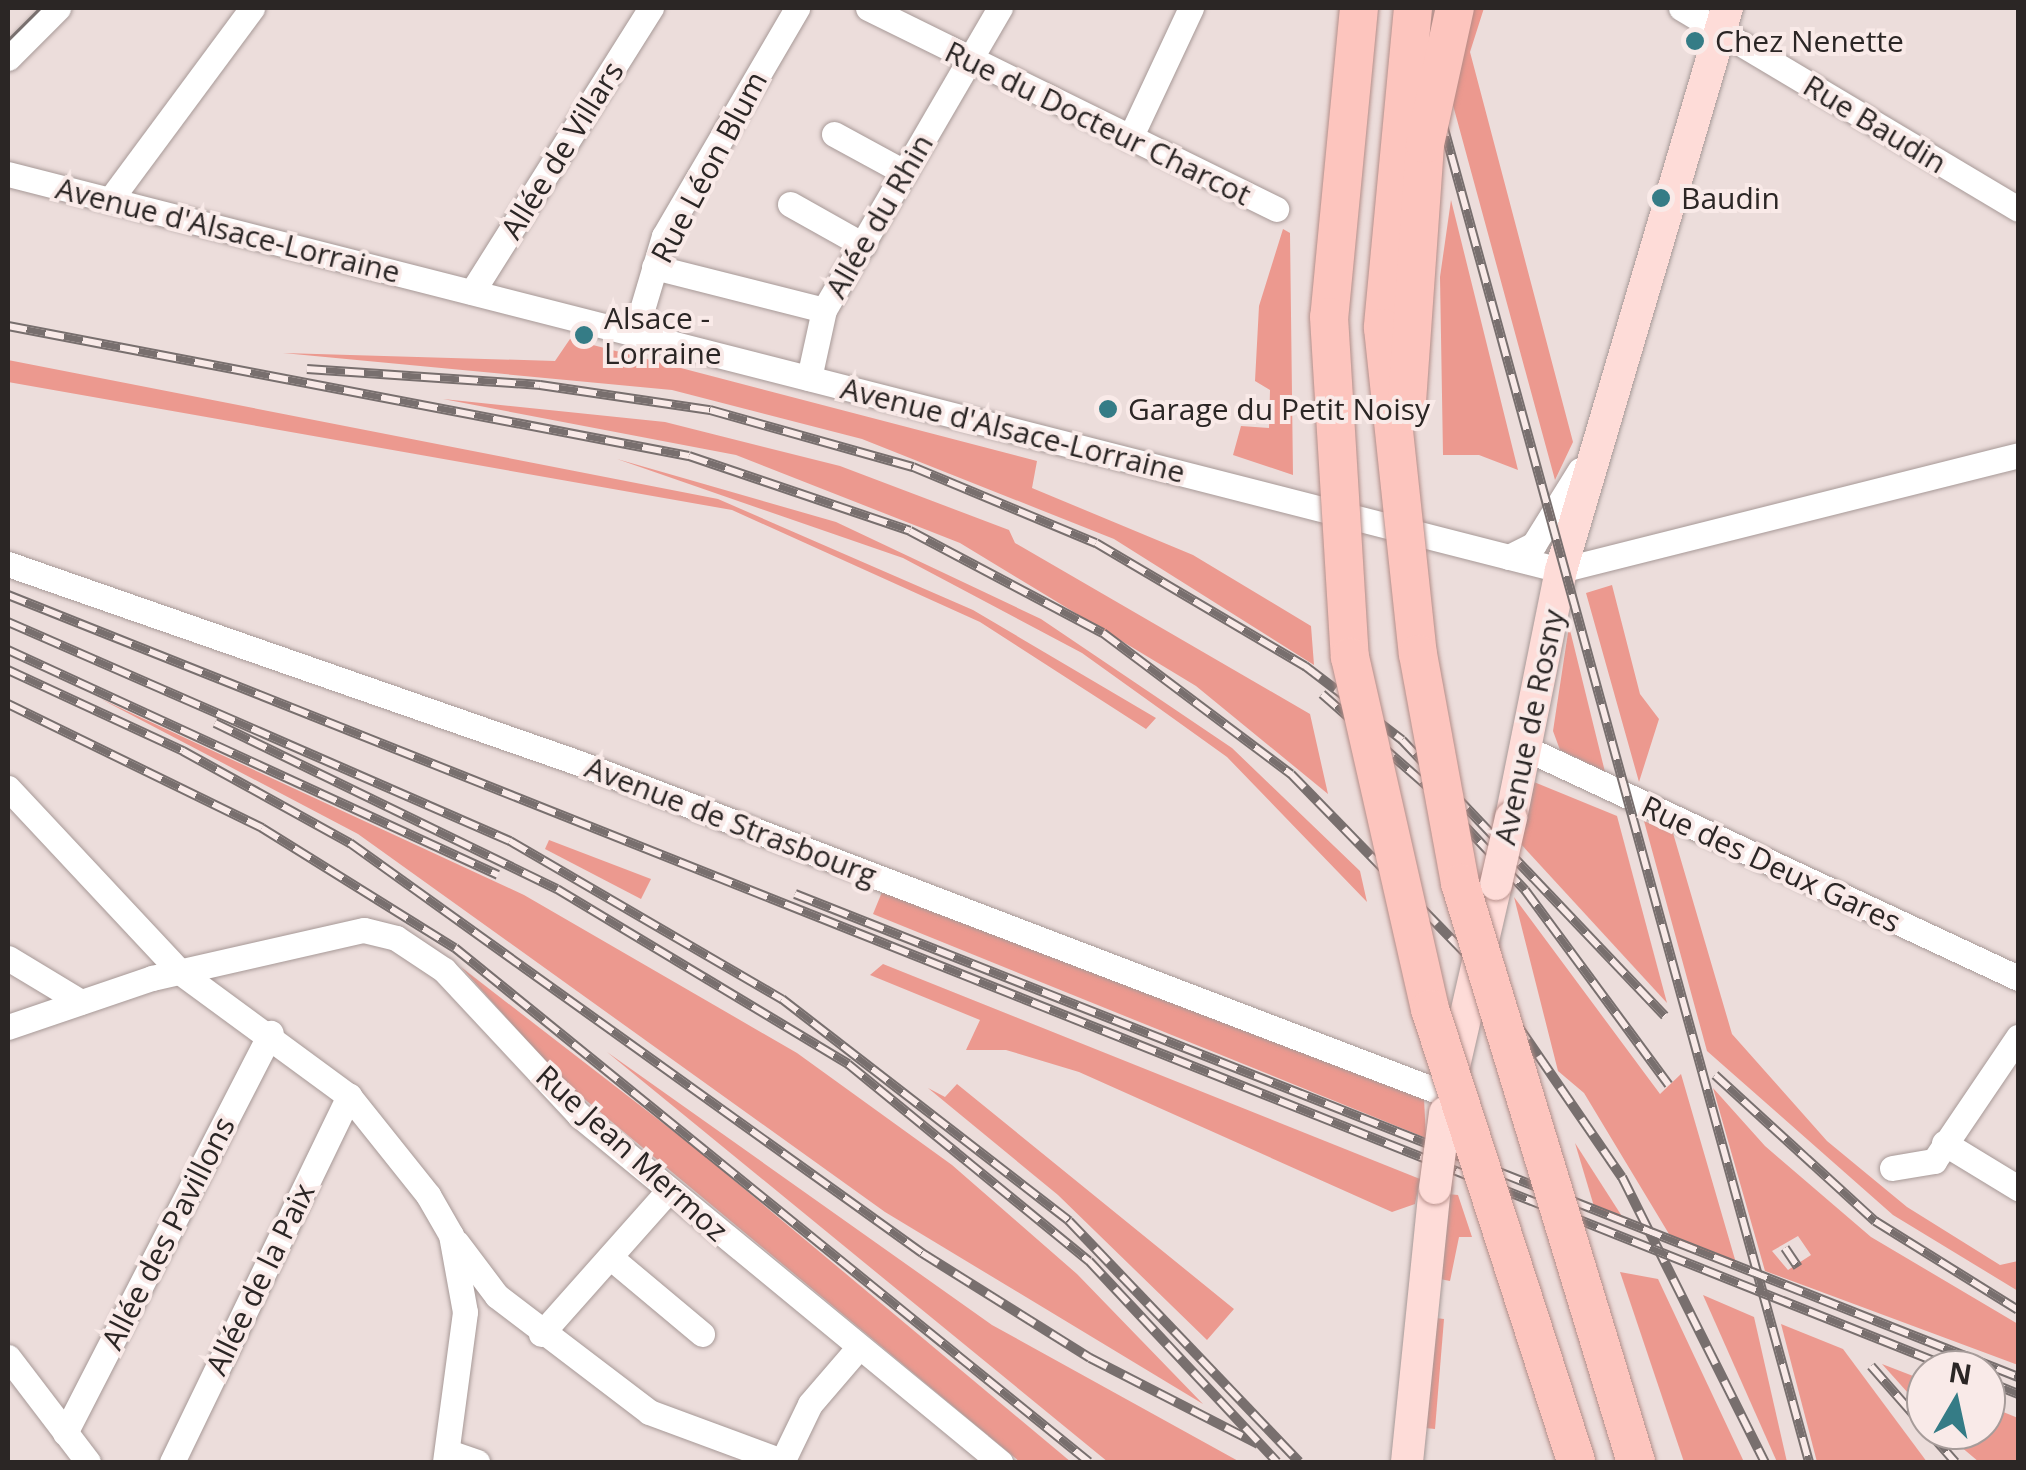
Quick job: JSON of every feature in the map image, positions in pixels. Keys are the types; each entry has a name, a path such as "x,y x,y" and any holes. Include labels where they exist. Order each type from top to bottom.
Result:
{"highway":[{"path":"1359,8 1329,317 1350,656 1430,1009 1576,1462"},
{"path":"1413,8 1383,328 1418,654 1460,883 1636,1462"},
{"path":"1398,464 1425,144 1454,8"}],"main road":[{"name":"Avenue de Rosny","path":"1407,1462 1447,1104 1561,570 1725,20"}],"street":[{"path":"8,58 58,8"},
{"path":"110,200 252,8"},
{"name":"Allée de Villars","path":"472,292 651,8"},
{"name":"Rue Léon Blum","path":"635,333 654,267 797,8"},
{"name":"Rue du Docteur Charcot","path":"868,8 970,63 1276,209"},
{"name":"Allée du Rhin","path":"809,378 824,310 1000,8"},
{"path":"1130,138 1191,8"},
{"name":"Rue Baudin","path":"1681,8 1725,20 2018,209"},
{"path":"834,134 904,172"},
{"name":"Avenue d'Alsace-Lorraine","path":"8,174 1561,570 2018,455"},
{"path":"790,204 864,246"},
{"path":"654,267 824,310"},
{"path":"1510,557 1534,544 1558,512 1609,414"},
{"name":"Avenue de Strasbourg","path":"8,564 579,763 1447,1104"},
{"name":"Rue des Deux Gares","path":"1526,748 2018,978"},
{"path":"8,788 180,972 271,1033 349,1096 497,1296 541,1334 649,1412 783,1462 810,1404 859,1347"},
{"name":"Rue Jean Mermoz","path":"8,1027 180,972 364,930 396,938 444,970 579,1115 1000,1462"},
{"path":"8,958 81,1002"},
{"name":"Allée des Pavillons","path":"65,1433 271,1033"},
{"path":"1892,1168 1924,1167 2018,1037"},
{"name":"Allée de la Paix","path":"172,1462 349,1096"},
{"path":"1944,1144 2018,1188"},
{"path":"541,1334 670,1190"},
{"path":"451,1235 465,1312 447,1457 477,1462"},
{"path":"610,1257 702,1334"},
{"path":"465,1312 497,1296"},
{"path":"8,1357 88,1462"}],"shaded area":[{"path":"1464,8 1484,8 1470,52 1573,442 1555,480 1447,83"},
{"path":"1451,200 1518,470 1479,455 1443,455 1440,277"},
{"path":"1283,229 1290,233 1293,475 1233,455 1241,426 1269,428 1270,390 1255,381 1259,306"},
{"path":"570,339 1037,461 1032,488 1193,555 1311,626 1314,665 1114,539 862,439 672,390 283,353 555,361"},
{"path":"8,360 718,499 973,610 1156,718 1146,729 980,622 732,510 8,382"},
{"path":"443,399 665,422 840,466 1009,530 1015,543 1310,714 1328,794 1196,686 960,543 736,455"},
{"path":"617,459 836,522 1041,619 1232,748 1360,871 1367,902 1227,757 1082,653 903,558"},
{"path":"1612,585 1640,694 1659,719 1639,782 1586,593"},
{"path":"1569,626 1605,771 1560,750 1553,731"},
{"path":"101,699 524,895 797,1053 952,1165 1077,1274 1203,1404 885,1212 358,834"},
{"path":"1534,782 1617,816 1667,1003 1519,842"},
{"path":"1644,821 1673,833 1732,1034 1827,1141 1907,1207 2000,1265 2018,1261 2018,1291 1893,1215 1707,1051"},
{"path":"549,840 651,879 641,899 545,849"},
{"path":"882,892 1424,1098 1426,1138 873,914"},
{"path":"1514,897 1660,1094 1681,1074 1736,1263 1672,1239 1584,1093 1558,1071"},
{"path":"883,964 1420,1179 1415,1204 1392,1212 1079,1072 1006,1050 966,1050 980,1020 870,975"},
{"path":"461,967 699,1151 1071,1462 1020,1462 564,1082"},
{"path":"607,1052 992,1325 1240,1462 1108,1462"},
{"path":"957,1084 1234,1309 1207,1340 1058,1195 928,1088 945,1097"},
{"path":"1713,1088 1765,1146 1871,1237 2018,1324 2018,1365 2006,1361 2006,1350 1978,1350 1765,1271","holes":["1798,1236 1811,1255 1788,1270 1772,1251"]},
{"path":"1575,1143 1625,1221 1596,1213"},
{"path":"1448,1194 1458,1195 1472,1237 1459,1237 1450,1281 1440,1279"},
{"path":"1620,1272 1658,1279 1744,1462 1684,1462"},
{"path":"1703,1295 1754,1317 1787,1462 1777,1462"},
{"path":"1436,1318 1444,1319 1435,1429 1425,1428"},
{"path":"1781,1324 1843,1349 1906,1434 1906,1450 1918,1450 1927,1462 1817,1462"},
{"path":"1882,1364 1906,1373 1906,1391"},
{"path":"2006,1413 2018,1418 2018,1462 1979,1462 1965,1450 2006,1450"}],"tram line":[{"path":"8,40 40,8"}],"railway":[{"path":"1411,8 1809,1462"},
{"path":"8,326 689,456 910,531 1103,633 1291,774 1474,962 1622,1177 1765,1462"},
{"path":"307,369 540,385 710,410 913,467 1096,543 1305,666 1402,740 1665,1016"},
{"path":"8,595 1906,1350"},
{"path":"8,622 510,841 782,999 1069,1221 1299,1462"},
{"path":"8,650 498,875"},
{"path":"8,670 183,751 350,843 922,1253 1090,1358 1258,1444"},
{"path":"1322,694 1427,786 1525,890 1669,1085"},
{"path":"8,704 262,828 455,948 1089,1462"},
{"path":"215,723 557,889 848,1064 1089,1261 1277,1462"},
{"path":"795,894 2018,1377"},
{"path":"1715,1075 1875,1221 2018,1310"},
{"path":"1785,1248 1798,1267"},
{"path":"1871,1366 1955,1462"},
{"path":"2006,1389 2018,1394"}],"place":[{"name":"Chez Nenette","path":"1695,41"},
{"name":"Baudin","path":"1661,198"},
{"name":"Alsace - Lorraine","path":"584,335"},
{"name":"Garage du Petit Noisy","path":"1108,409"}]}
